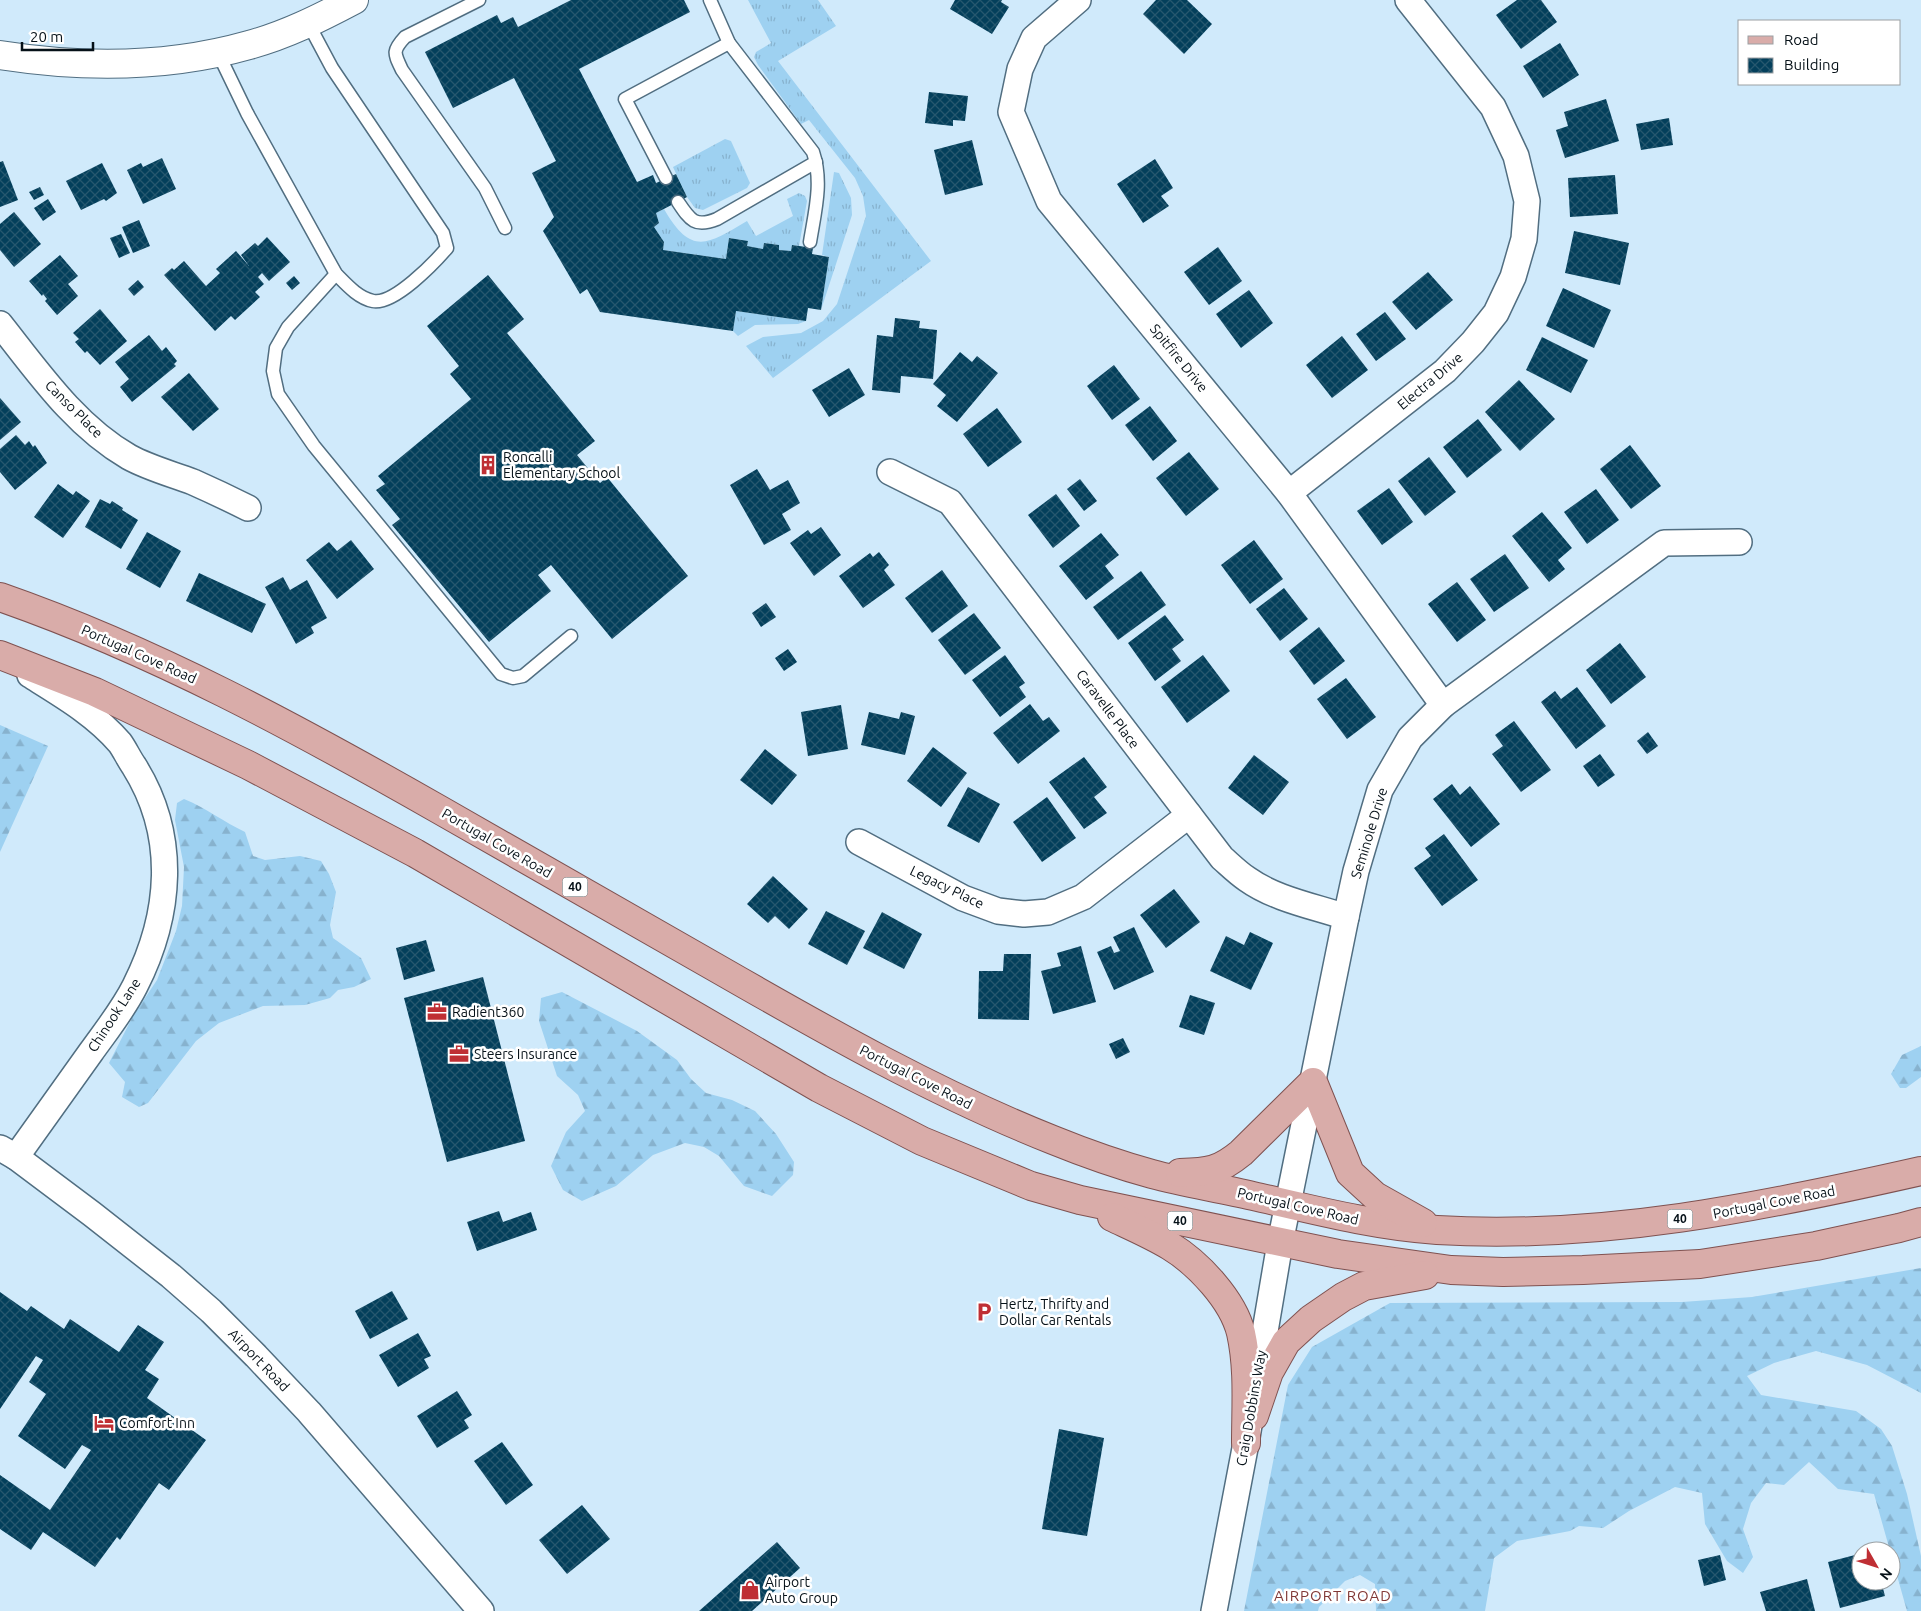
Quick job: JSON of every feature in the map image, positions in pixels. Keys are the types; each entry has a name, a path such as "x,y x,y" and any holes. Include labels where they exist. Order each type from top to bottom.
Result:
{"main road":[{"name":"Portugal Cove Road","path":"0,597 106,638 189,675 321,742 804,1018 940,1091 1057,1142 1151,1174 1380,1224 1435,1230 1494,1232 1590,1228 1691,1218 1808,1196 1921,1170"},
{"name":"40","path":"0,656 95,692 248,765 389,839 810,1084 869,1116 922,1142 1031,1186 1080,1200 1280,1243 1338,1254 1451,1270 1548,1271 1700,1264 1816,1246 1921,1222"},
{"path":"1151,1174 1208,1172 1228,1163 1241,1153 1313,1082 1350,1173 1363,1186 1389,1205 1435,1230"},
{"path":"1080,1200 1171,1246 1200,1270 1217,1288 1231,1310 1240,1331 1247,1372 1246,1442"},
{"path":"1246,1442 1269,1372 1286,1342 1311,1319 1343,1297 1364,1286 1451,1270"}],"street":[{"path":"0,54 84,64 119,64 188,59 251,45 308,23 354,0"},
{"name":"Spitfire Drive","path":"1078,0 1034,38 1020,69 1012,112 1049,201 1289,492 1443,705"},
{"name":"Electra Drive","path":"1289,492 1445,371 1473,342 1496,313 1514,277 1524,239 1527,201 1516,156 1493,107 1408,0"},
{"name":"Canso Place","path":"0,324 54,391 90,430 130,457 152,468 193,483 248,508"},
{"name":"Caravelle Place","path":"890,472 950,502 1222,858 1246,878 1263,888 1346,917"},
{"name":"Seminole Drive","path":"1289,1204 1356,871 1380,790 1410,738 1443,705 1664,543 1739,542"},
{"name":"Chinook Lane","path":"0,656 82,707 120,744 141,778 154,808 163,846 165,876 162,913 152,950 134,988 118,1014 8,1152"},
{"name":"Legacy Place","path":"859,842 963,898 998,911 1024,914 1048,912 1083,897 1189,815"},
{"name":"Airport Road","path":"8,1152 171,1276 211,1311 309,1412 482,1611"},
{"name":"Craig Dobbins Way","path":"1214,1611 1246,1442 1280,1243 1289,1204"}],"lane":[{"path":"479,0 405,37 396,46 395,55 402,70 485,188 505,228"},
{"path":"710,0 729,43 813,152 819,183 810,242"},
{"path":"218,53 247,113 336,274 363,297 374,301 383,300 397,294 438,259 447,248 443,233 332,68 308,23"},
{"path":"666,178 625,98 729,43"},
{"path":"678,202 687,215 695,222 706,224 816,162"},
{"path":"336,274 288,327 276,348 273,371 278,394 314,446 501,674 513,678 524,676 571,636"}],"green space":[{"path":"748,0 818,0 836,26 778,61 931,261 773,378 746,346 763,337 801,333 823,321 837,304 866,216 863,196 855,178 809,120 801,124 758,65 754,57 756,52 771,43"},
{"path":"725,139 731,141 750,183 747,188 703,210 695,208 687,197 673,167"},
{"path":"834,172 839,173 851,198 852,215 821,310 829,257 822,255"},
{"path":"799,193 805,196 807,201 799,246 792,245 791,251 779,250 779,245 764,243 763,249 747,246 748,241 729,238 726,259 663,250 664,242 654,227 659,223 656,213 664,209 683,234 692,240 701,242 710,240 747,221 756,236 793,216 787,199"},
{"path":"736,311 806,321 798,324 755,325 738,336 733,331"},
{"path":"0,725 48,746 0,852"},
{"path":"184,799 245,832 253,856 265,860 300,856 321,861 329,874 336,892 330,925 333,938 361,958 371,979 354,987 338,990 330,998 305,1005 263,1006 219,1023 196,1041 148,1103 139,1107 122,1097 125,1082 109,1063 133,1016 157,980 176,931 182,906 184,867 175,820 177,803"},
{"path":"562,992 637,1031 677,1060 691,1079 706,1093 732,1100 755,1111 776,1134 794,1162 793,1175 772,1196 744,1186 719,1156 704,1147 685,1143 653,1155 616,1186 582,1201 563,1190 551,1166 566,1132 585,1111 578,1095 557,1076 539,1021 541,998"},
{"path":"1921,1046 1921,1077 1906,1088 1900,1088 1891,1074 1902,1055"},
{"path":"1921,1268 1921,1393 1867,1365 1816,1351 1774,1363 1747,1376 1761,1395 1856,1411 1881,1429 1892,1446 1907,1494 1921,1556 1921,1611 1907,1611 1901,1590 1901,1541 1887,1541 1874,1494 1838,1489 1809,1462 1784,1485 1766,1483 1751,1503 1743,1529 1753,1557 1743,1573 1727,1561 1705,1524 1702,1493 1675,1487 1629,1511 1603,1528 1579,1526 1570,1531 1517,1541 1494,1558 1485,1611 1376,1611 1375,1584 1360,1575 1345,1581 1319,1607 1318,1611 1244,1611 1288,1385 1312,1347 1390,1303 1682,1302 1752,1297"}],"building":[{"path":"571,0 684,0 690,12 579,69 637,182 653,175 656,183 676,174 687,197 656,213 659,223 654,227 664,242 663,250 726,259 729,238 748,241 747,246 763,249 764,243 779,245 779,250 791,251 792,245 813,248 812,254 829,257 821,310 808,308 806,321 736,311 733,331 600,312 587,289 580,294 543,231 554,217 532,173 556,161 514,78 453,108 425,52 497,15 501,23 513,17 518,27"},
{"path":"955,0 1002,0 1001,2 1009,7 992,34 950,9"},
{"path":"1156,0 1187,0 1212,24 1184,54 1143,14"},
{"path":"1517,0 1541,0 1557,22 1521,49 1496,15"},
{"path":"1560,43 1579,75 1543,98 1523,66"},
{"path":"929,92 968,96 965,121 953,120 953,126 925,123"},
{"path":"1606,99 1619,141 1565,158 1556,130 1568,126 1564,112"},
{"path":"1669,118 1673,145 1641,150 1636,124"},
{"path":"972,140 983,185 945,195 934,150"},
{"path":"162,158 176,189 143,204 127,170 141,163 143,167"},
{"path":"1155,159 1173,188 1161,196 1169,206 1143,223 1117,184"},
{"path":"3,161 18,200 0,207 0,162"},
{"path":"102,163 117,193 106,201 104,199 81,210 66,181"},
{"path":"1615,175 1618,214 1570,217 1568,178"},
{"path":"40,187 44,195 34,200 29,192"},
{"path":"48,199 56,212 43,221 34,208"},
{"path":"14,212 41,244 14,267 0,250 0,224"},
{"path":"139,220 150,246 133,253 122,227"},
{"path":"1574,231 1629,243 1620,285 1565,273"},
{"path":"121,234 130,253 119,258 110,238"},
{"path":"267,237 290,262 269,281 262,273 258,277 264,284 255,292 260,297 235,320 231,316 215,331 164,275 172,268 174,270 184,261 206,286 220,273 216,269 236,251 249,266 241,255 255,243 258,246"},
{"path":"1218,247 1242,281 1209,305 1184,272"},
{"path":"60,255 78,276 68,284 78,296 57,315 45,301 47,299 43,294 42,296 29,281"},
{"path":"1428,272 1453,300 1416,330 1392,302"},
{"name":"Roncalli Elementary School","path":"488,275 524,319 507,333 595,441 577,455 600,483 607,477 688,576 612,639 551,565 538,575 551,591 489,642 392,525 400,519 376,490 385,484 378,476 471,399 450,374 459,366 427,326"},
{"path":"294,276 300,283 292,290 286,283"},
{"path":"138,280 144,287 134,296 128,289"},
{"path":"1563,288 1611,310 1594,348 1546,326"},
{"path":"1249,290 1273,323 1241,348 1216,314"},
{"path":"100,309 127,341 100,365 87,351 85,353 75,342 79,339 73,333"},
{"path":"1385,312 1406,339 1376,361 1356,334"},
{"path":"895,318 920,321 919,328 937,330 933,379 901,376 900,393 872,390 877,335 893,337"},
{"path":"149,335 162,351 166,347 177,361 174,364 176,366 132,402 120,387 129,379 115,362"},
{"path":"1342,336 1368,370 1332,398 1306,365"},
{"path":"1542,337 1588,360 1571,393 1526,370"},
{"path":"960,352 972,362 977,356 998,373 957,422 937,406 946,395 933,384"},
{"path":"1114,365 1140,399 1112,420 1087,386"},
{"path":"849,368 865,395 829,417 812,390"},
{"path":"189,373 219,409 193,431 161,397"},
{"path":"1519,380 1555,419 1520,451 1485,412"},
{"path":"0,398 21,422 0,440"},
{"path":"1150,406 1177,441 1153,461 1125,425"},
{"path":"997,408 1022,442 988,467 963,434"},
{"path":"1478,419 1502,450 1467,478 1443,447"},
{"path":"16,435 25,445 29,441 33,447 35,445 47,463 15,490 0,472 0,449"},
{"path":"1630,445 1661,486 1631,509 1600,469"},
{"path":"1189,452 1219,489 1186,516 1156,478"},
{"path":"1429,457 1456,492 1425,516 1398,481"},
{"path":"757,469 770,490 788,480 800,503 782,514 791,530 764,545 730,485"},
{"path":"1080,479 1097,501 1084,511 1067,489"},
{"path":"58,484 73,495 76,491 90,501 63,538 34,517"},
{"path":"1389,488 1413,522 1382,545 1357,511"},
{"path":"1596,489 1619,520 1587,544 1564,512"},
{"path":"1056,494 1080,526 1053,548 1028,515"},
{"path":"100,499 110,504 112,501 138,520 121,549 85,527"},
{"path":"1542,512 1572,548 1558,560 1565,569 1549,582 1512,536"},
{"path":"821,527 841,555 814,576 790,543 808,530 811,534"},
{"path":"147,532 181,551 160,588 126,569"},
{"path":"1101,533 1119,555 1105,566 1114,578 1086,600 1059,566"},
{"path":"351,540 374,569 337,599 306,560 329,542 337,551"},
{"path":"1254,540 1283,579 1250,604 1221,565"},
{"path":"879,552 889,565 884,570 895,585 863,608 839,576 870,553 873,557"},
{"path":"1505,554 1529,588 1494,612 1470,579"},
{"path":"942,570 968,606 932,633 905,598"},
{"path":"1141,571 1166,605 1118,640 1093,607"},
{"path":"199,573 266,604 252,633 186,601"},
{"path":"283,577 290,590 307,580 327,618 311,627 314,633 296,644 265,587"},
{"path":"1457,582 1486,620 1457,642 1428,604"},
{"path":"1284,588 1308,619 1280,641 1256,609"},
{"path":"766,603 776,617 761,627 752,613"},
{"path":"974,613 1001,648 965,675 938,640"},
{"path":"1165,615 1184,640 1172,649 1181,661 1155,681 1128,643"},
{"path":"1319,627 1345,661 1314,685 1289,651"},
{"path":"1620,643 1646,677 1611,704 1586,670"},
{"path":"788,649 797,662 784,671 775,658"},
{"path":"1005,655 1025,683 1019,687 1026,697 1000,717 972,680"},
{"path":"1203,655 1230,691 1187,723 1161,687"},
{"path":"1346,678 1376,717 1347,739 1317,699"},
{"path":"1577,687 1606,726 1576,749 1541,702 1555,691 1561,699"},
{"path":"1030,704 1043,721 1049,717 1060,731 1018,764 993,733"},
{"path":"841,705 848,749 808,756 801,712"},
{"path":"869,712 899,719 901,712 915,716 905,755 861,745"},
{"path":"1514,721 1551,770 1521,792 1492,754 1503,746 1495,735"},
{"path":"1648,732 1658,746 1647,754 1637,741"},
{"path":"933,747 967,773 941,807 907,781"},
{"path":"765,749 797,775 772,805 740,780"},
{"path":"1600,754 1615,775 1598,787 1583,766"},
{"path":"1254,755 1289,782 1263,815 1228,788"},
{"path":"1084,757 1107,787 1094,797 1107,813 1084,829 1049,782"},
{"path":"1452,784 1460,795 1470,786 1500,824 1471,847 1433,799"},
{"path":"968,787 1000,804 979,843 947,826"},
{"path":"1047,797 1076,838 1042,862 1013,822"},
{"path":"1444,834 1478,880 1442,906 1414,868 1431,856 1425,848"},
{"path":"773,876 808,909 789,929 775,916 768,923 747,904"},
{"path":"1174,889 1200,922 1166,948 1140,915"},
{"path":"826,911 865,931 847,965 808,944"},
{"path":"882,912 922,934 904,969 863,948"},
{"path":"1134,927 1154,972 1114,990 1097,952 1111,946 1114,953 1120,951 1113,937"},
{"path":"1250,932 1273,943 1251,990 1210,971 1226,936 1244,945"},
{"path":"426,940 435,971 404,980 396,948"},
{"path":"1081,946 1096,1002 1053,1014 1041,971 1061,966 1057,953"},
{"path":"1004,954 1031,954 1029,1020 978,1019 979,971 1003,971"},
{"path":"483,977 525,1141 447,1162 404,998"},
{"path":"1190,995 1215,1003 1204,1035 1179,1027"},
{"path":"1123,1038 1130,1052 1116,1059 1109,1044"},
{"path":"499,1211 503,1222 531,1212 537,1230 477,1251 467,1222"},
{"path":"392,1291 408,1319 370,1339 355,1311"},
{"name":"Comfort Inn","path":"0,1292 27,1311 31,1306 64,1329 70,1319 119,1352 138,1325 164,1342 145,1370 159,1379 147,1398 206,1440 169,1490 159,1483 120,1540 117,1537 95,1567 43,1532 31,1550 0,1529 0,1475 50,1510 91,1450 82,1445 65,1469 18,1436 46,1394 29,1382 43,1360 36,1356 0,1409"},
{"path":"418,1333 431,1356 424,1359 429,1368 398,1387 379,1355"},
{"path":"457,1391 472,1415 464,1420 469,1428 437,1448 417,1416"},
{"path":"1059,1429 1104,1438 1087,1536 1042,1529"},
{"path":"502,1442 533,1485 506,1505 474,1461"},
{"path":"582,1505 610,1539 567,1574 539,1540"},
{"name":"Airport Auto Group","path":"777,1542 800,1568 752,1611 699,1611"},
{"path":"1720,1555 1726,1580 1704,1586 1698,1560"},
{"path":"1851,1556 1851,1591 1884,1591 1885,1596 1840,1608 1828,1562"},
{"path":"1807,1579 1815,1611 1766,1611 1760,1592"}],"place":[{"name":"Roncalli Elementary School","path":"488,465"},
{"name":"Radient360","path":"437,1012"},
{"name":"Steers Insurance","path":"459,1054"},
{"name":"Hertz, Thrifty and Dollar Car Rentals","path":"984,1312"},
{"name":"Comfort Inn","path":"104,1423"},
{"name":"Airport Auto Group","path":"750,1590"}],"district":[{"name":"AIRPORT ROAD","path":"1333,1596"}]}
